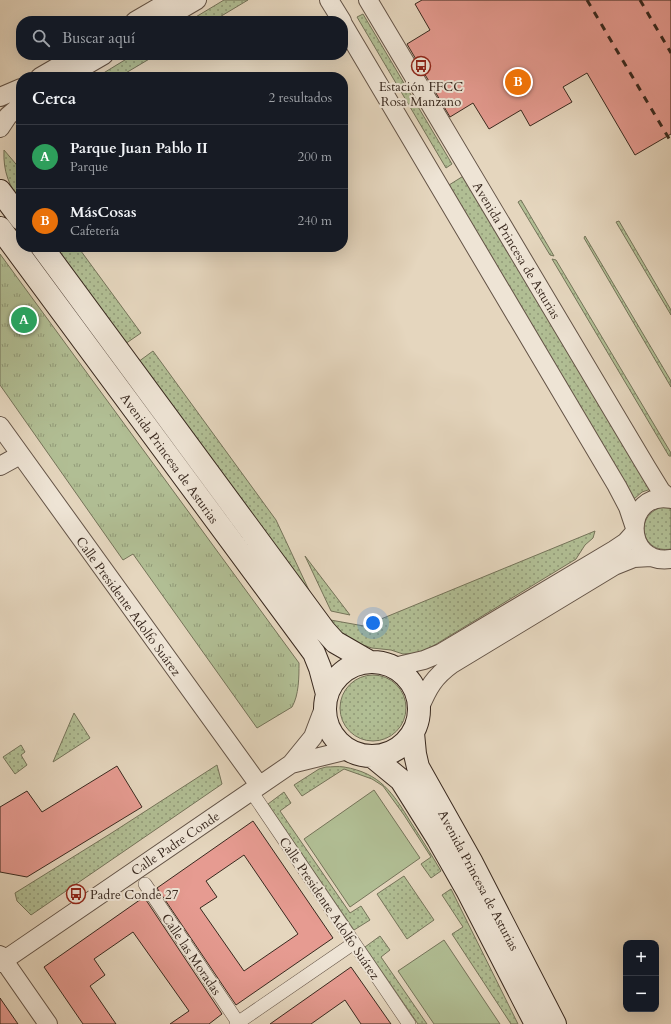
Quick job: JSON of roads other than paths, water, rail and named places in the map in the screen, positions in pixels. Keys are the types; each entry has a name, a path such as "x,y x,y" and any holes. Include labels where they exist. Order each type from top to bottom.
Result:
{"main road":[{"path":"3,193 16,212"},
{"name":"Avenida Princesa de Asturias","path":"0,228 16,250"},
{"name":"Avenida Princesa de Asturias","path":"18,252 314,654 320,668 325,701"},
{"name":"Avenida Princesa de Asturias","path":"46,252 325,631 335,642 368,661"},
{"path":"368,661 381,662 394,667 407,677 416,691 420,707 419,716 413,733 406,742 396,750 385,755 374,757 360,755 348,750 335,739 327,725 325,701 333,682 342,671 354,664 368,661"},
{"name":"Avenida Princesa de Asturias","path":"413,733 418,767 472,863 555,1024"},
{"name":"Avenida Princesa de Asturias","path":"374,757 401,780 438,839 467,890 536,1024"}],"street":[{"path":"144,16 171,0"},
{"path":"170,16 197,0"},
{"path":"329,0 338,16"},
{"name":"Avenida Princesa de Asturias","path":"368,0 647,468 661,491 670,498"},
{"path":"348,32 617,486 628,507 637,542 643,551 651,557 660,560 671,559"},
{"path":"49,72 69,60"},
{"path":"75,72 95,60"},
{"path":"0,97 16,90"},
{"path":"0,128 8,116 16,109"},
{"name":"Calle Presidente Adolfo Suárez","path":"0,426 255,788 354,944 409,1024"},
{"path":"0,466 20,455"},
{"path":"394,667 424,660 441,653 614,550 626,542 634,529 637,516 642,507 650,501 659,498 670,498"},
{"path":"420,707 429,687 442,671 452,664 614,566 634,558 651,557"},
{"name":"Calle Padre Conde","path":"1,959 291,764 313,738 325,701"},
{"name":"Calle Padre Conde","path":"291,764 348,750"},
{"name":"Calle las Moradas","path":"145,884 238,1023"},
{"path":"238,1023 354,944"},
{"path":"1,959 48,1024"}],"railway":[{"path":"587,0 671,142"},
{"path":"640,0 671,53"}],"place":[{"name":"Estación FFCC Rosa Manzano","path":"421,66"},
{"name":"MásCosas","path":"518,82"},
{"name":"Parque Juan Pablo II","path":"24,320"},
{"name":"Padre Conde 27","path":"76,894"}]}
